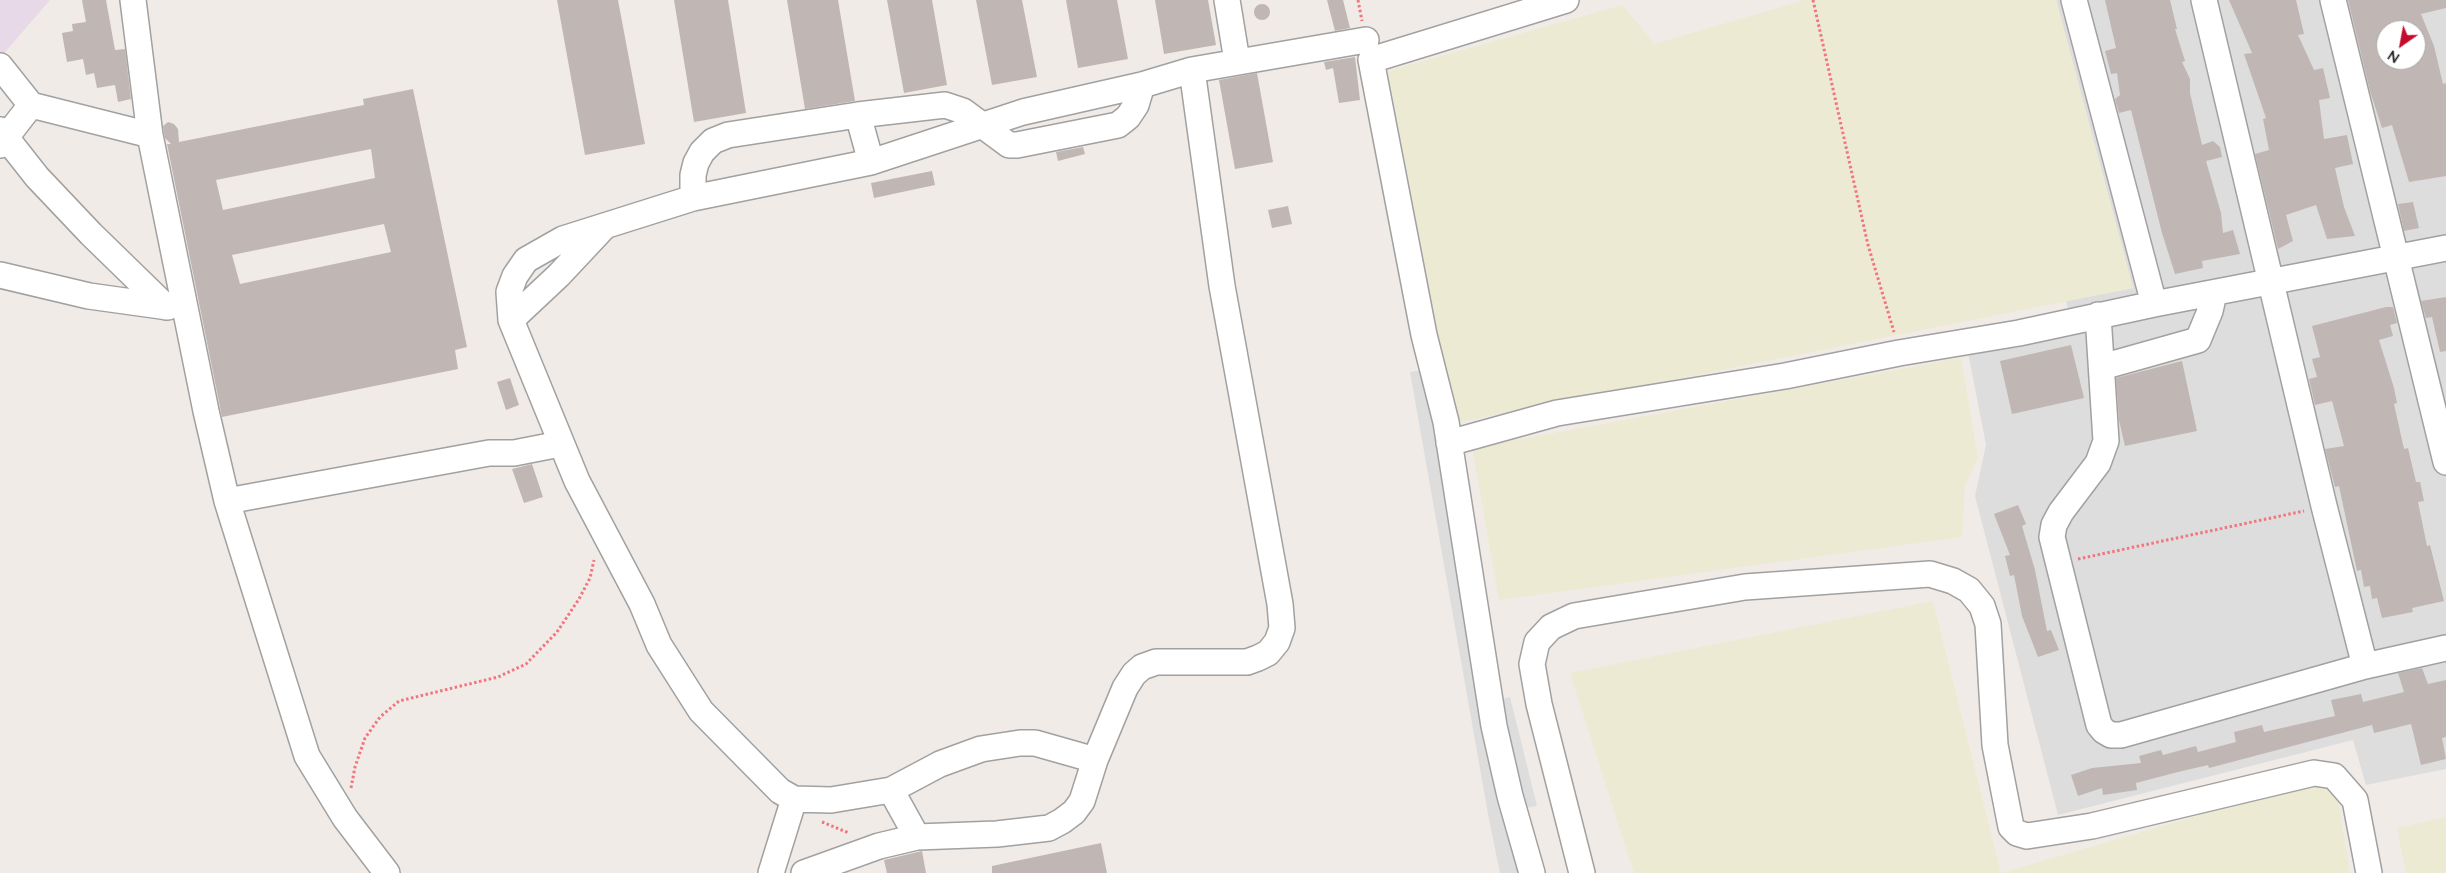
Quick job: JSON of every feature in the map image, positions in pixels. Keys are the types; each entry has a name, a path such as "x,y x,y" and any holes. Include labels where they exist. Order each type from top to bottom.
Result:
{"street":[{"path":"133,0 150,135 176,308 206,411 227,501 275,660 307,756 345,818 387,873"},
{"path":"1227,0 1237,61"},
{"path":"1532,873 1510,796 1494,726 1449,443 1424,335 1371,60 1566,0"},
{"path":"2074,0 2152,298"},
{"path":"2204,0 2324,506 2365,666"},
{"path":"2333,0 2396,251 2446,462"},
{"path":"793,804 701,711 659,645 642,604 560,444 511,320 509,292 526,260 563,240 693,198 871,162 1023,112 1142,85 1192,70 1366,40"},
{"path":"804,873 879,846 917,837 997,834 1049,828 1062,821 1078,806 1088,786 1096,760 1125,688 1142,666 1156,662 1247,662 1268,653 1277,642 1282,628 1280,604 1222,286 1192,70"},
{"path":"4,82 31,105 150,135"},
{"path":"693,198 693,175 696,163 702,152 714,141 728,135 858,115 945,105 963,111 1009,144 1017,146 1118,125 1128,117 1136,105 1142,85"},
{"path":"31,105 2,138 91,234 176,308"},
{"path":"858,115 871,162"},
{"path":"511,320 559,275 605,226"},
{"path":"2396,251 2446,233"},
{"path":"1449,443 1557,413 1571,403 1585,399 1665,390 1784,371 2018,327 2270,274 2396,251 2446,248"},
{"path":"2018,327 2098,316 2152,298 2214,293 2270,274"},
{"path":"0,275 89,296 176,308"},
{"path":"2102,367 2198,340 2210,311 2214,293"},
{"path":"2098,316 2106,441 2098,463 2054,525 2052,537 2057,564 2099,724 2104,731 2112,735 2130,732 2365,666 2446,648"},
{"path":"227,501 489,453 514,453 560,444"},
{"path":"1582,873 1539,704 1532,664 1537,642 1551,627 1574,616 1745,587 1930,574 1953,581 1969,590 1982,606 1988,624 1995,745 2011,826 2017,833 2027,836 2092,826 2314,773 2334,776 2355,800 2369,873"},
{"path":"793,804 891,790 940,764 981,749 1000,746 1035,743 1096,760"},
{"path":"891,790 917,837"},
{"path":"771,873 774,857 793,804"}],"path":[{"path":"1813,0 1868,245 1898,349"},
{"path":"2057,564 2324,506"},
{"path":"345,818 355,767 365,738 380,717 399,701 498,677 526,664 557,632 579,599 590,578 602,528"},
{"path":"793,804 879,846"}],"shaded area":[{"path":"0,0 50,0 0,58"},
{"path":"1805,0 2056,0 2133,288 1455,423 1388,71 1623,5 1654,44"},
{"path":"2056,0 2446,0 2446,769 2366,785 2353,740 2058,815 1975,496 1986,445 1967,347 2073,329 2066,301 2133,288"},
{"path":"1961,358 1978,458 1965,485 1962,537 1499,600 1472,448"},
{"path":"1428,369 1525,873 1500,873 1488,814 1410,372"},
{"path":"1933,601 2001,873 1634,873 1570,673"},
{"path":"1510,697 1537,806 1519,809 1493,702"},
{"path":"2334,776 2350,873 2001,873"},
{"path":"2446,817 2446,873 2406,873 2397,828"}],"building":[{"path":"82,0 106,0 115,50 125,49 131,99 118,102 115,85 97,88 94,73 86,75 83,59 67,62 62,33 73,31 72,24 86,22"},
{"path":"557,0 618,0 645,144 585,155"},
{"path":"674,0 728,0 746,113 694,122"},
{"path":"787,0 838,0 855,101 805,109"},
{"path":"887,0 932,0 947,85 904,93"},
{"path":"976,0 1022,0 1037,77 992,85"},
{"path":"1066,0 1117,0 1128,59 1078,68"},
{"path":"1155,0 1208,0 1216,45 1164,54"},
{"path":"1327,0 1343,0 1350,28 1335,31"},
{"path":"2105,0 2170,0 2177,29 2175,29 2185,61 2182,62 2190,79 2190,93 2202,145 2213,141 2220,147 2222,157 2206,161 2221,213 2223,233 2233,230 2240,254 2202,261 2203,268 2175,274 2162,233 2131,110 2119,113 2115,99 2120,95 2117,73 2111,74 2105,51 2116,48"},
{"path":"2229,0 2296,0 2304,34 2298,35 2314,70 2323,68 2330,98 2319,100 2324,139 2347,135 2353,164 2335,168 2344,207 2355,236 2327,239 2316,205 2286,215 2293,241 2278,249 2255,154 2269,150 2263,119 2266,118 2244,54 2252,53"},
{"path":"2348,0 2446,0 2446,8 2421,14 2423,20 2376,20 2376,70 2426,70 2426,26 2434,46 2443,84 2446,83 2446,176 2409,182 2392,125 2382,128 2370,91"},
{"path":"1259,4 1265,4 1270,9 1268,18 1259,20 1254,15 1254,9"},
{"path":"1355,57 1360,100 1339,103 1333,68 1326,70 1324,62"},
{"path":"1257,73 1273,162 1235,169 1219,80"},
{"path":"413,89 467,347 455,350 458,369 222,417 167,144 171,144 165,138 163,126 168,122 174,124 178,129 179,142 364,105 363,99","holes":["371,149 375,178 223,210 216,180","384,224 391,252 240,284 232,255"]},
{"path":"1083,147 1085,154 1058,161 1056,152"},
{"path":"932,171 935,185 874,198 871,183"},
{"path":"2413,202 2419,228 2404,231 2398,204"},
{"path":"1288,206 1292,224 1272,228 1268,210"},
{"path":"2446,297 2446,351 2440,352 2432,317 2426,318 2421,301"},
{"path":"2386,307 2393,307 2397,323 2390,325 2393,336 2379,340 2394,388 2397,403 2394,404 2404,449 2408,448 2416,482 2420,482 2424,501 2418,502 2427,546 2430,545 2444,601 2412,608 2413,612 2382,618 2377,598 2372,599 2370,586 2364,587 2361,570 2357,571 2339,486 2335,487 2325,449 2344,446 2332,401 2315,405 2309,379 2317,377 2312,359 2320,357 2312,326"},
{"path":"2071,345 2084,398 2012,414 2000,361"},
{"path":"2182,361 2197,431 2125,446 2119,420 2116,378"},
{"path":"510,378 519,405 506,410 497,382"},
{"path":"532,464 543,497 524,503 512,469"},
{"path":"2018,505 2026,524 2022,526 2035,570 2047,631 2051,630 2059,650 2038,657 2022,616 2014,575 2010,576 2005,556 2010,555 1994,514"},
{"path":"2422,668 2428,684 2446,680 2446,737 2442,738 2446,759 2421,765 2411,724 2374,733 2372,725 2209,768 2208,765 2136,783 2137,790 2103,795 2102,788 2078,796 2071,775 2092,768 2141,763 2139,756 2161,750 2163,755 2196,746 2198,752 2236,742 2234,732 2262,725 2264,732 2335,716 2331,700 2361,694 2363,702 2404,692 2398,673"},
{"path":"1101,843 1107,873 992,873 992,866"},
{"path":"922,851 926,873 887,873 884,860"}]}
